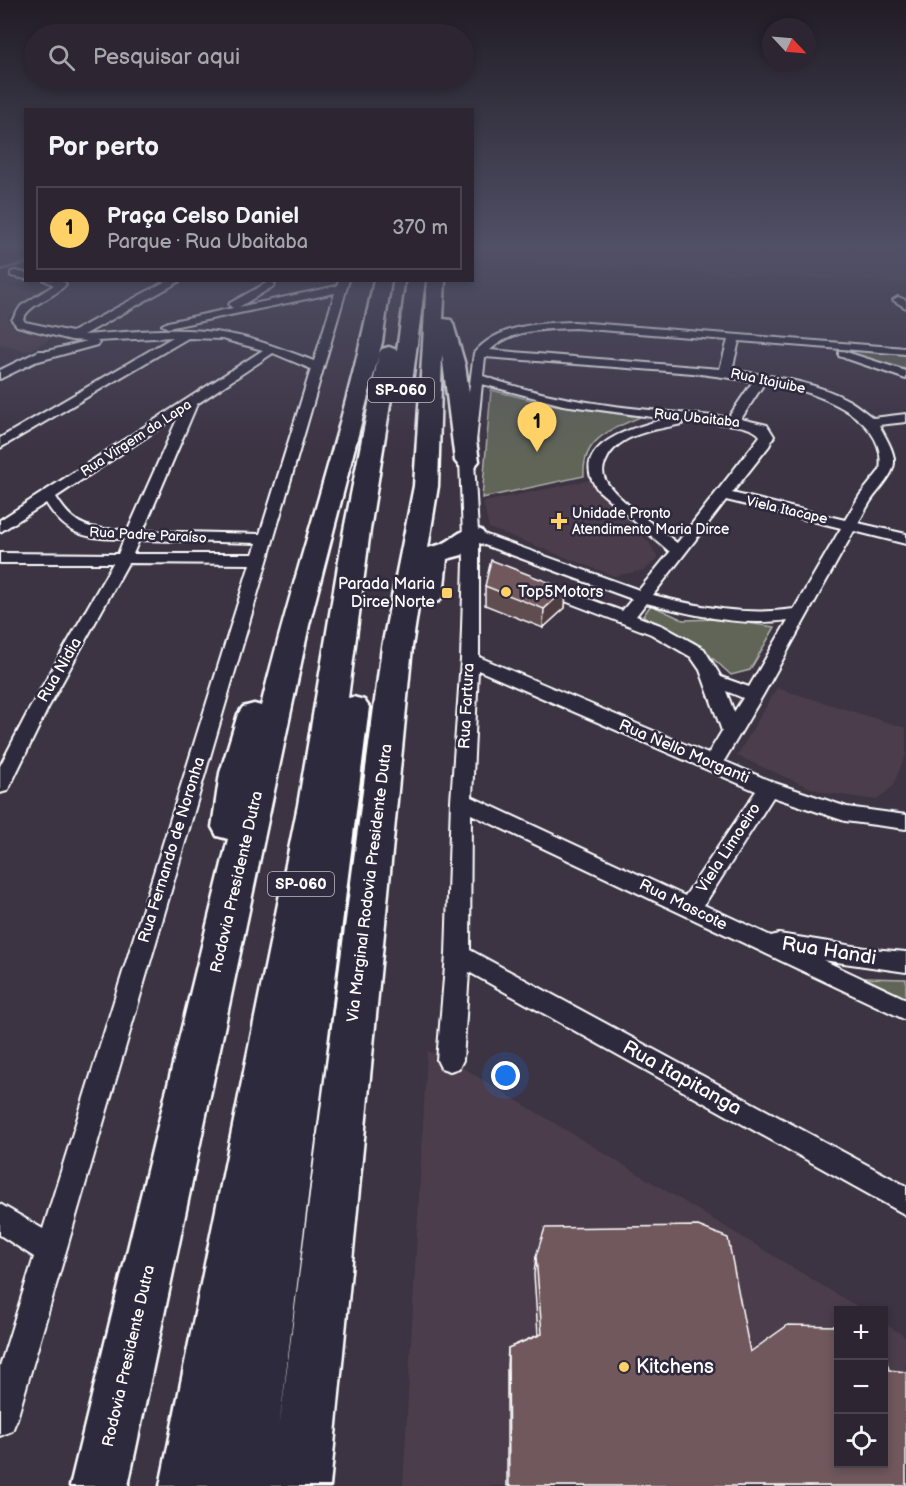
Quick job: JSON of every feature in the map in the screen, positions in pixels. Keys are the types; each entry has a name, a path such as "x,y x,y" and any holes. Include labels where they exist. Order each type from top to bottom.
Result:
{"highway":[{"name":"Rodovia Presidente Dutra","path":"99,1486 295,625 372,342 377,316"},
{"name":"SP-060","path":"189,1486 316,805 357,530 395,316"},
{"name":"SP-060","path":"389,465 411,316"},
{"name":"Via Marginal Rodovia Presidente Dutra","path":"301,1486 397,647 426,486 435,316"},
{"path":"444,316 444,329 455,365 467,461"},
{"path":"404,367 413,374 410,529 417,542"},
{"name":"SP-060","path":"243,1486 384,498"},
{"path":"394,679 425,614 434,558 442,551 470,553"}],"street":[{"path":"18,316 17,320 21,324 72,336 188,333 222,336 272,349 318,367"},
{"path":"0,375 109,316"},
{"path":"32,359 207,316"},
{"name":"Rua Fernando de Noronha","path":"0,1419 333,316"},
{"path":"480,352 495,339 506,334 529,327 545,326 609,326 906,351"},
{"path":"0,444 188,333"},
{"path":"725,372 735,337"},
{"path":"791,342 850,356 906,375"},
{"name":"Rua Virgem da Lapa","path":"0,528 272,349"},
{"name":"Rua Fartura","path":"450,1060 458,955 461,801 470,660 467,461 480,352"},
{"name":"Rua Itajuibe","path":"480,352 762,377 823,394 871,422"},
{"path":"732,422 762,377"},
{"name":"Rua Ubaitaba","path":"476,378 510,392 539,399 749,423 762,428 767,435 764,443 626,618"},
{"name":"Rua Nidia","path":"0,786 39,708 124,557 192,401"},
{"path":"643,429 649,413"},
{"path":"678,551 598,479 596,468 606,447 617,439 643,429 692,418"},
{"path":"712,764 754,695 865,498 887,470 888,460 883,440 871,422 906,418"},
{"name":"Rua Padre Paraíso","path":"48,495 61,517 70,526 98,534 134,535 262,549"},
{"name":"Viela Itacape","path":"723,495 906,539"},
{"path":"0,558 124,557 262,549"},
{"path":"470,553 613,586 642,597 684,608 765,618 800,613"},
{"path":"527,582 657,630 698,653 709,670 732,731"},
{"path":"613,586 653,583"},
{"name":"Rua Nello Morganti","path":"470,660 768,788 845,814 904,816"},
{"path":"712,680 754,695"},
{"name":"Viela Limoeiro","path":"690,908 768,788"},
{"name":"Rua Mascote","path":"461,801 906,1010"},
{"name":"Rua Handi","path":"753,939 872,959 906,962"},
{"name":"Rua Itapitanga","path":"458,955 906,1201"},
{"path":"0,1218 51,1251"}],"shaded area":[{"path":"0,316 8,316 14,326 56,336 27,351 0,345"},
{"name":"Unidade Pronto Atendimento Maria Dirce","path":"590,480 649,542 658,558 645,570 614,576 489,528 483,502"},
{"path":"777,688 906,728 906,754 893,786 877,800 827,793 737,756"},
{"path":"427,1051 450,1060 856,1306 834,1306 834,1468 888,1468 888,1326 906,1337 906,1486 403,1486"}],"green space":[{"path":"839,344 906,350 906,373 845,352"},
{"path":"491,390 548,404 640,417 618,426 593,444 585,463 584,476 482,498"},
{"path":"651,605 683,620 720,619 775,627 750,670 731,675 695,642 643,616"},
{"path":"865,978 906,979 906,998"}],"building":[{"path":"491,560 566,589 544,609 485,586"},
{"name":"Kitchens","path":"698,1226 728,1238 750,1352 788,1325 834,1326 834,1468 888,1468 888,1366 889,1370 906,1372 906,1486 509,1486 508,1348 542,1334 536,1256 545,1228"}],"place":[{"name":"Praça Celso Daniel","path":"537,452"},
{"name":"Unidade Pronto Atendimento Maria Dirce","path":"559,521"},
{"name":"Top5Motors","path":"506,592"},
{"name":"Parada Maria Dirce Norte","path":"447,593"},
{"name":"Kitchens","path":"624,1367"}]}
